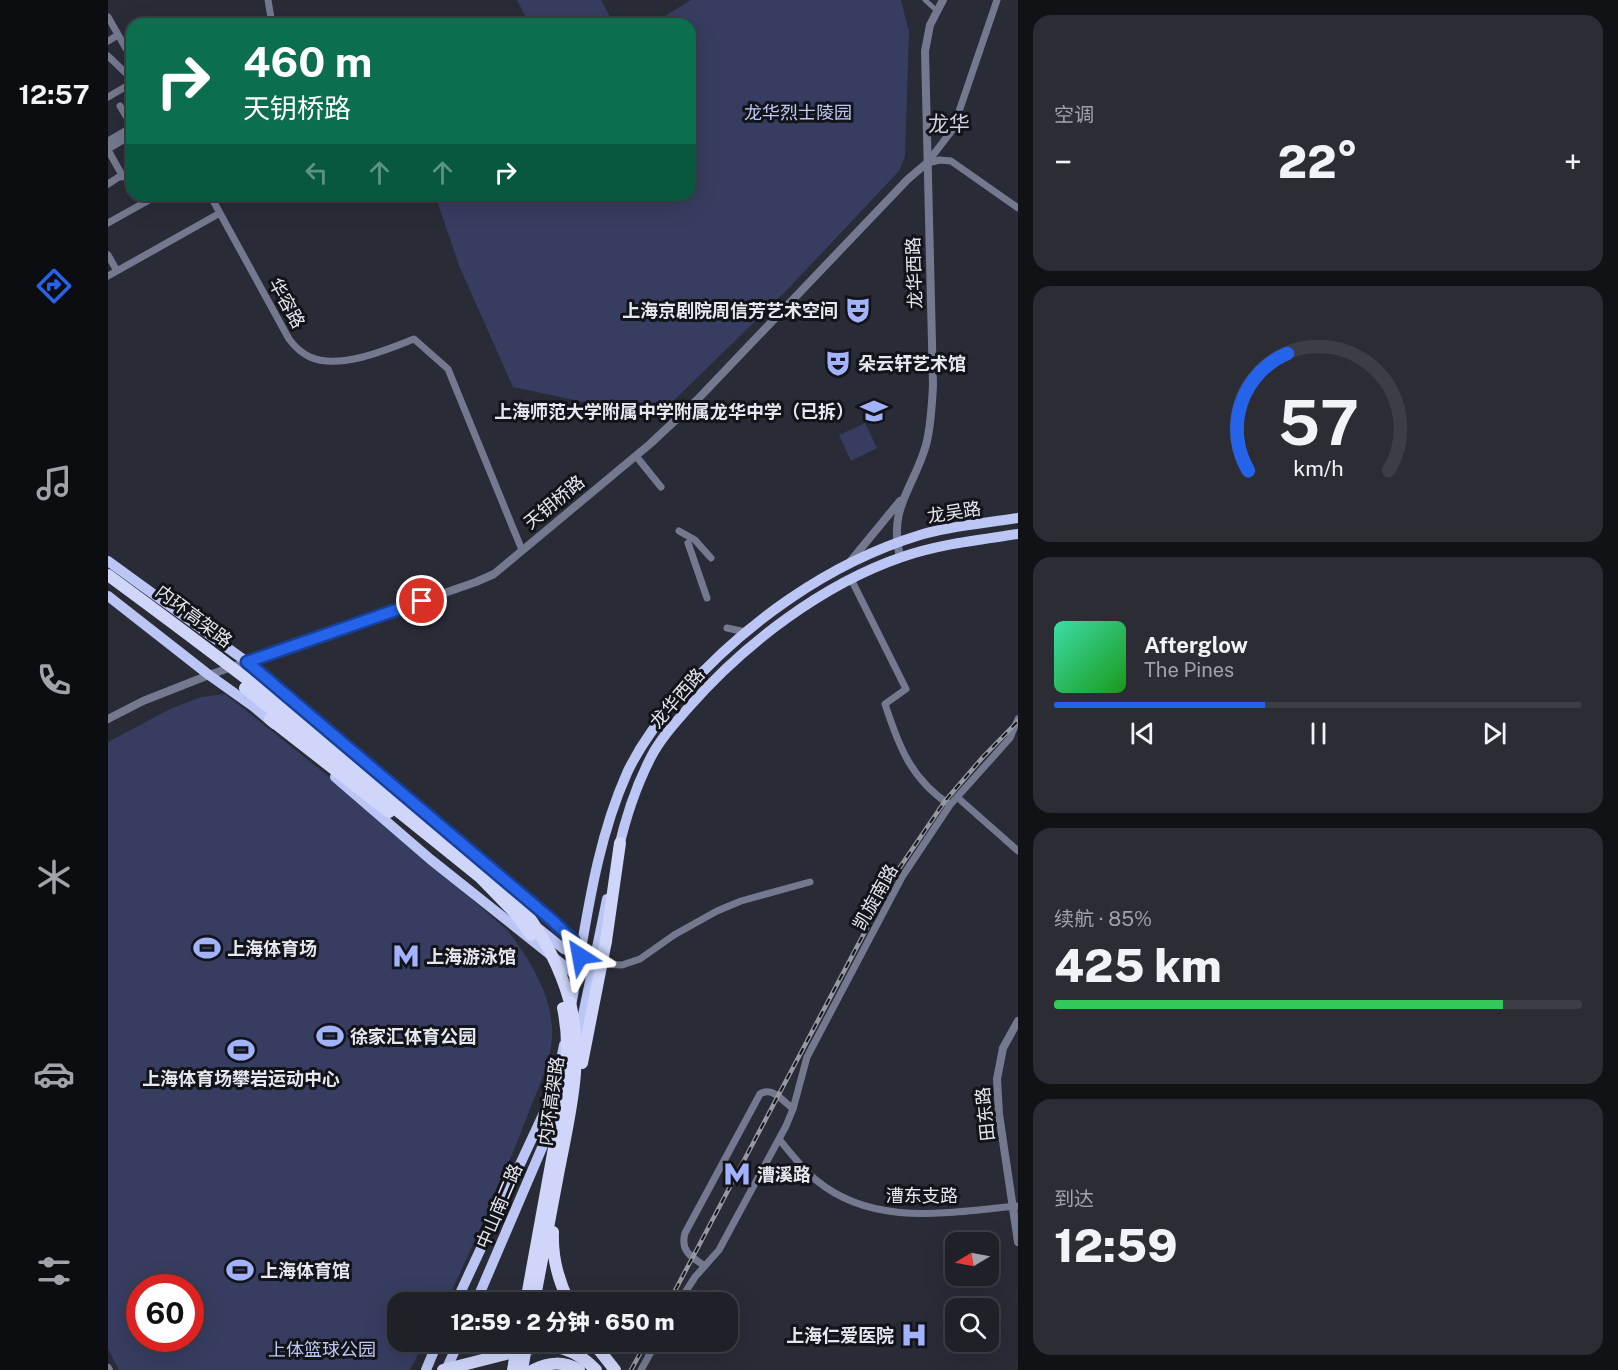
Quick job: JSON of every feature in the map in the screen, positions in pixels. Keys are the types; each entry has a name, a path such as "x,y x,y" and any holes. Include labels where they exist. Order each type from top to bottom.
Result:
{"highway":[{"name":"内环高架路","path":"108,575 202,644 378,782 485,871 524,909 545,943 563,982 577,1043 575,1081 536,1292"},
{"name":"内环高架路","path":"108,584 194,647 442,846 487,884 515,913 529,932 555,984 565,1019 567,1039 566,1082 528,1292"},
{"path":"270,719 428,842 442,846"},
{"path":"571,1105 597,994 620,843"},
{"path":"554,1198 554,1257 565,1292"},
{"path":"445,1370 544,1346 567,1349 579,1355 596,1370"},
{"path":"513,1370 516,1352"},
{"path":"522,1370 525,1352"},
{"path":"601,1352 615,1370"},
{"path":"533,1370 553,1363 566,1364 579,1370"}],"main road":[{"name":"龙吴路","path":"897,543 922,534 1018,518"},
{"name":"龙吴路","path":"900,557 926,549 1018,534"},
{"name":"龙华西路","path":"580,956 599,853 615,805 639,749 658,721 730,645 776,609 846,566 897,543"},
{"name":"龙华西路","path":"594,964 620,843 640,779 651,756 669,730 737,657 816,600 852,579 900,557"},
{"path":"108,561 247,662 553,921 573,940 580,956"},
{"path":"108,596 209,675 270,719 291,728 564,949 594,964"},
{"path":"270,719 286,738 338,779 430,859 577,976"},
{"name":"中山南二路","path":"461,1292 555,1089 580,956"},
{"name":"中山南二路","path":"480,1292 550,1129 574,1059 594,964"},
{"path":"426,1370 433,1352"},
{"path":"445,1370 454,1352"}],"street":[{"path":"268,0 271,18"},
{"path":"926,0 937,10"},
{"name":"龙华西路","path":"900,557 897,543 897,517 926,445 933,385 925,51 927,37 943,0"},
{"path":"927,163 953,129 997,0"},
{"path":"108,16 126,49"},
{"path":"108,41 118,35"},
{"path":"108,56 126,73"},
{"path":"108,97 126,87"},
{"path":"120,106 126,116"},
{"path":"108,141 126,130"},
{"path":"121,177 122,173 108,149 126,138"},
{"path":"927,163 940,160 951,161 1018,208"},
{"name":"天钥桥路","path":"108,719 151,698 209,675 494,574 636,456 697,400 908,179 927,163"},
{"path":"108,184 126,176"},
{"path":"108,223 146,201"},
{"name":"华容路","path":"213,201 289,339 299,351 321,361 336,361 380,353 414,339 448,369 522,550"},
{"path":"108,276 220,213"},
{"path":"108,255 117,271"},
{"path":"636,456 661,487"},
{"path":"846,566 906,494"},
{"path":"679,531 695,540 711,558"},
{"path":"688,543 707,598"},
{"path":"852,579 906,689 885,704 901,748 926,787 950,805"},
{"path":"727,628 746,632"},
{"name":"凯旋南路","path":"686,1292 719,1250 779,1139 793,1109 807,1058 902,877 950,805 1007,743 1018,719"},
{"path":"957,797 1018,850"},
{"path":"594,964 622,965 640,959 717,911 741,901 810,882"},
{"name":"田东路","path":"1018,1022 1003,1048 997,1079 999,1114 1016,1207 1018,1242"},
{"path":"705,1266 685,1250 685,1233 760,1094 765,1091 771,1092 793,1109"},
{"name":"漕东支路","path":"779,1139 800,1165 824,1186 871,1209 903,1214 1016,1207"},
{"path":"641,1370 651,1352"}],"green space":[{"path":"517,0 601,0 611,18 526,18"},
{"name":"龙华烈士陵园","path":"691,0 901,0 909,32 905,156 899,171 787,290 659,415 645,416 625,411 612,416 598,414 598,405 513,387 460,268 437,201 696,201 696,18 662,18"},
{"path":"865,423 877,448 851,461 839,435"},
{"name":"徐家汇体育公园","path":"225,694 356,798 508,931 537,975 547,1000 552,1037 545,1071 500,1182 451,1292 387,1292 387,1352 419,1352 410,1370 119,1370 108,1349 108,742 170,709 201,697"}],"railway":[{"path":"674,1292 896,873 945,801 1018,721"},
{"path":"631,1370 641,1352"}],"place":[{"name":"上海京剧院周信芳艺术空间","path":"858,310"},
{"name":"朵云轩艺术馆","path":"838,363"},
{"name":"上海师范大学附属中学附属龙华中学（已拆）","path":"874,411"},
{"name":"上海体育场","path":"207,948"},
{"name":"上海游泳馆","path":"406,956"},
{"name":"徐家汇体育公园","path":"330,1036"},
{"name":"上海体育场攀岩运动中心","path":"241,1050"},
{"name":"漕溪路","path":"737,1174"},
{"name":"上海体育馆","path":"240,1270"},
{"name":"上海仁爱医院","path":"914,1335"}],"district":[{"name":"龙华","path":"949,123"}],"route":[{"path":"422,601 247,662 553,921 573,940 580,956"}],"park label":[{"name":"上体篮球公园","path":"322,1349"}]}
